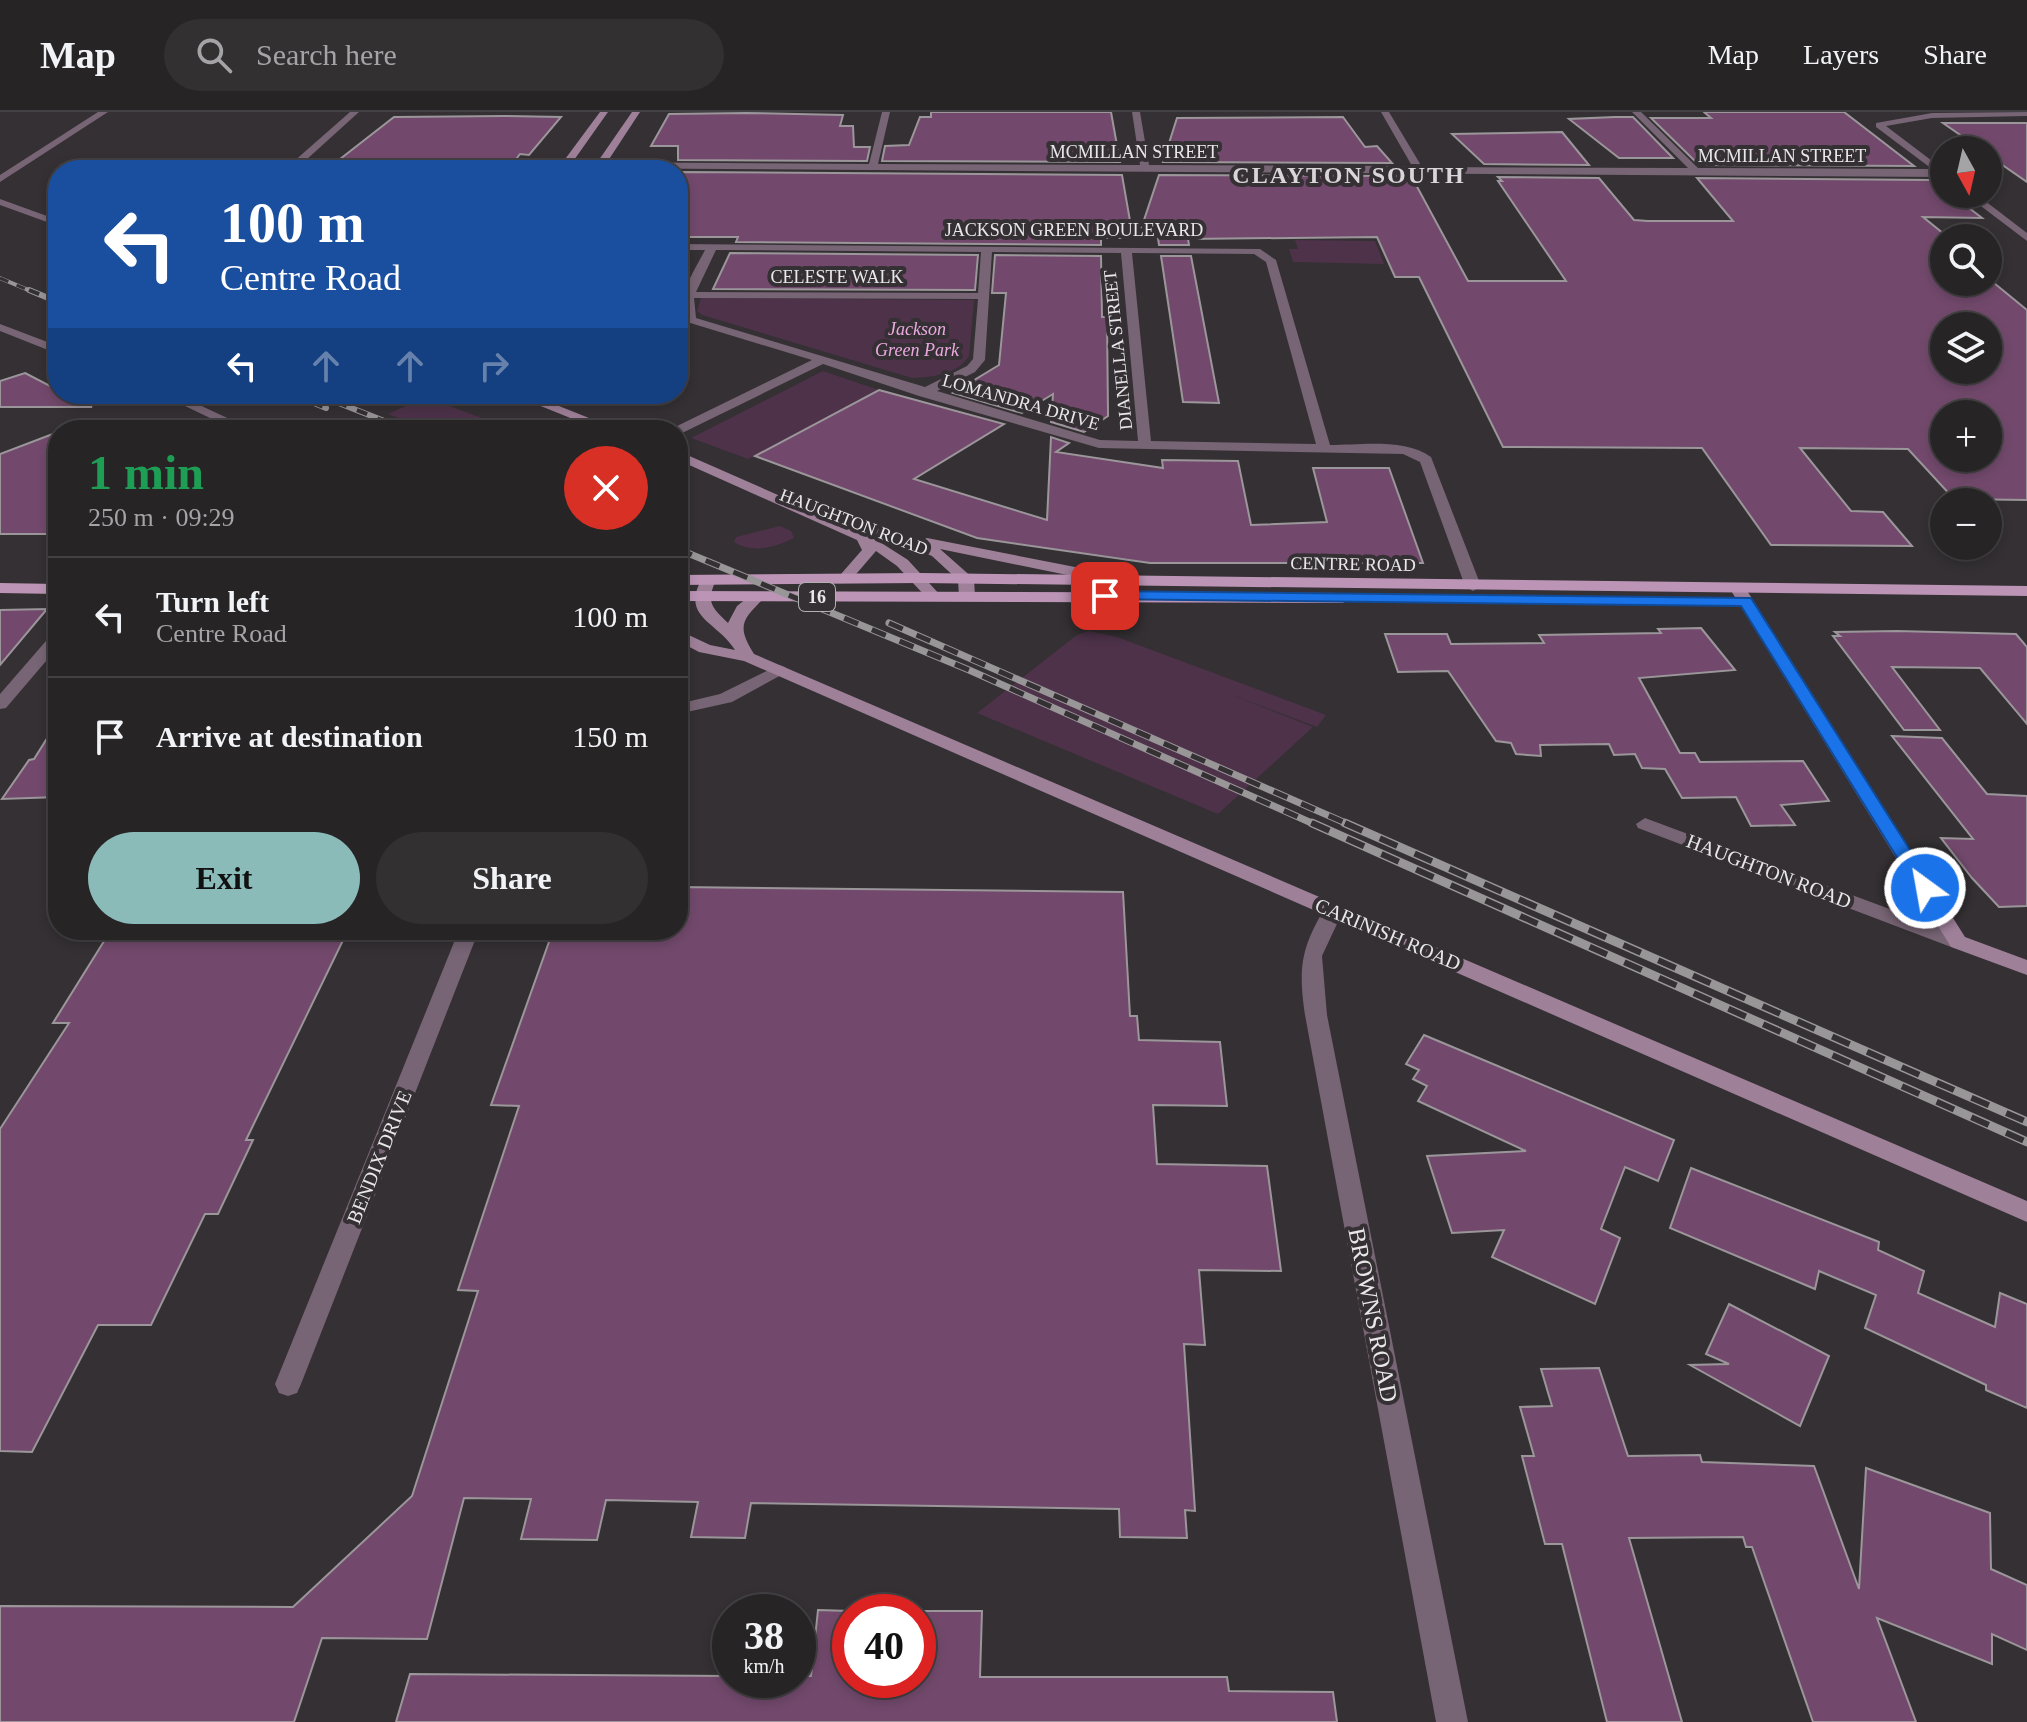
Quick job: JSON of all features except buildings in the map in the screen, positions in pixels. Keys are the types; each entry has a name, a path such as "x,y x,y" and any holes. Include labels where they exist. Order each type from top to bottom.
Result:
{"main road":[{"path":"570,160 604,112"},
{"path":"604,160 636,112"},
{"path":"543,404 586,420"},
{"name":"HAUGHTON ROAD","path":"688,459 863,538 896,557 921,578 933,596"},
{"name":"HAUGHTON ROAD","path":"718,472 892,533 937,553 966,579"},
{"path":"892,533 999,559 1116,580"},
{"path":"846,577 870,550 863,538"},
{"path":"0,575 48,575"},
{"name":"CENTRE ROAD","path":"688,583 708,580 846,577 1116,580 1473,586 2027,603"},
{"path":"966,579 967,596"},
{"path":"708,580 701,596 703,608 736,638 748,657"},
{"path":"0,588 48,589"},
{"name":"CENTRE ROAD","path":"688,590 701,596 757,597 1742,595 2027,591"},
{"path":"1742,595 1958,942"},
{"path":"736,638 734,623 742,607 757,597"},
{"name":"CARINISH ROAD","path":"688,640 705,649 748,657 779,670 2027,1212"},
{"name":"HAUGHTON ROAD","path":"1958,942 2027,968"}],"street":[{"path":"0,179 104,112"},
{"path":"300,160 355,112"},
{"path":"873,167 886,112"},
{"path":"1136,112 1145,168"},
{"path":"1385,112 1419,170"},
{"path":"1636,112 1696,171"},
{"path":"1930,163 1879,125 1898,116 1934,112 2027,113"},
{"name":"MCMILLAN STREET","path":"688,168 1930,173"},
{"path":"0,202 48,219"},
{"path":"1988,208 2027,238"},
{"name":"JACKSON GREEN BOULEVARD","path":"688,247 1256,251 1271,260 1324,448"},
{"path":"690,295 712,247"},
{"path":"923,393 971,369 979,360 987,248"},
{"name":"DIANELLA STREET","path":"1126,249 1145,447"},
{"name":"CELESTE WALK","path":"690,295 984,296"},
{"name":"LOMANDRA DRIVE","path":"688,304 690,295"},
{"name":"LOMANDRA DRIVE","path":"688,315 691,320 820,361 1099,444 1403,450 1417,453 1426,460 1473,586"},
{"path":"0,327 48,346"},
{"path":"688,426 820,361"},
{"path":"188,404 224,420"},
{"path":"0,704 48,649"},
{"path":"688,707 726,698 779,670"},
{"name":"HAUGHTON ROAD","path":"1645,824 1958,942"},
{"name":"BROWNS ROAD","path":"1333,911 1312,958 1317,1006 1330,1091 1452,1722"},
{"name":"BENDIX DRIVE","path":"288,1384 465,940"}],"green space":[{"path":"1295,240 1375,241 1384,264 1293,262 1289,249 1298,249"},
{"name":"Jackson Green Park","path":"701,298 974,300 969,356 951,371 912,378 702,315 697,311"},
{"path":"823,371 879,390 748,459 691,438"},
{"path":"410,404 444,404 487,420 403,420 388,414"},
{"path":"780,526 791,531 794,538 764,548 748,548 734,542 736,537"},
{"path":"1089,631 1117,637 1326,715 1317,727 1222,691 1313,727 1218,814 977,713 1077,635"}],"railway":[{"path":"0,278 33,292"},
{"path":"29,290 48,298"},
{"path":"316,404 326,408"},
{"path":"341,404 382,420"},
{"path":"688,553 969,670 1316,825"},
{"path":"889,623 1350,825"},
{"path":"1312,823 2027,1142"},
{"path":"1345,823 2027,1122"}],"district":[{"name":"CLAYTON SOUTH","path":"1349,175"}],"route":[{"path":"1105,596 1746,601 1925,888"}]}
